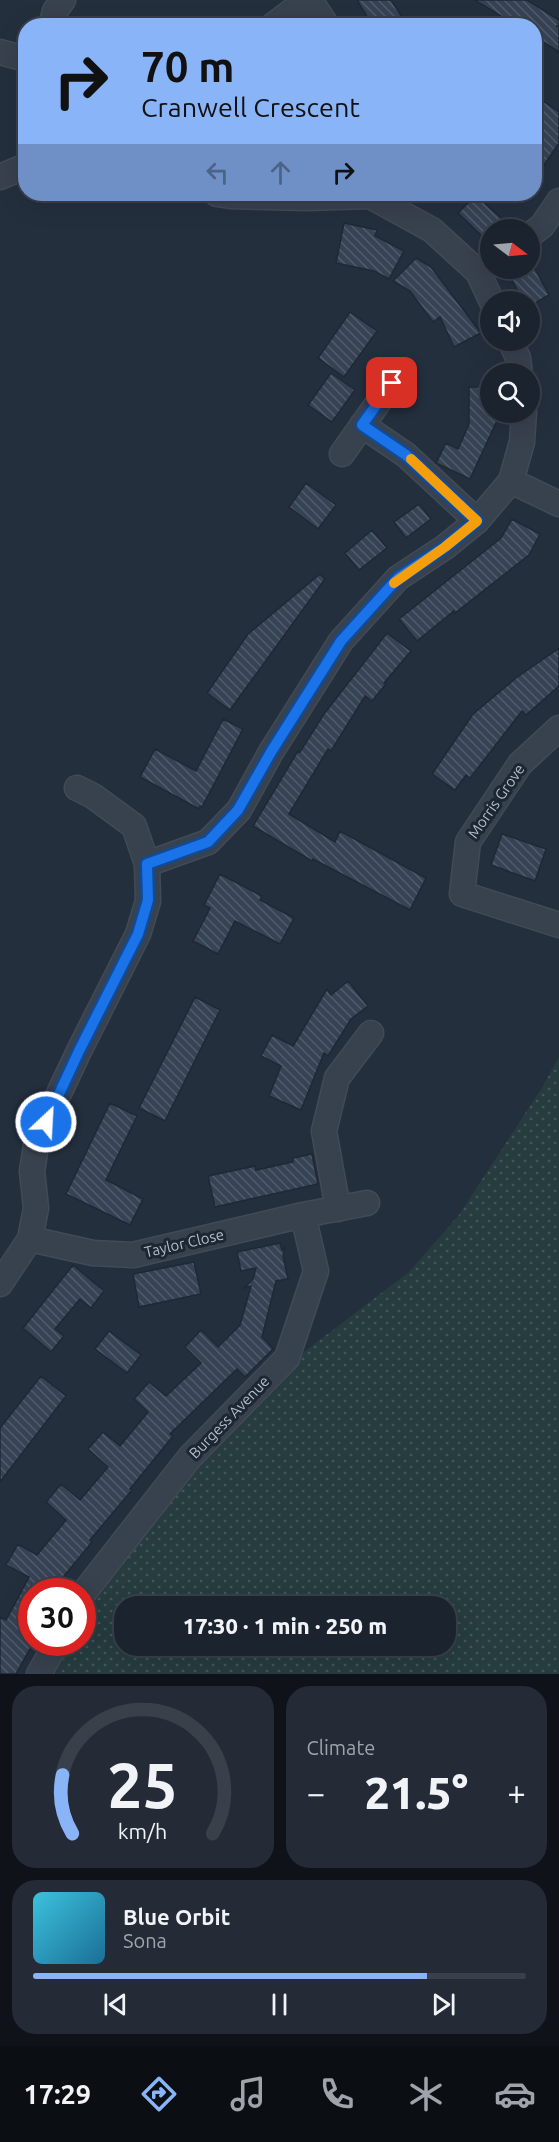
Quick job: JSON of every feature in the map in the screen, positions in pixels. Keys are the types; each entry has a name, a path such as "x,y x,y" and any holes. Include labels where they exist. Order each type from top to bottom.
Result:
{"street":[{"path":"53,18 63,0"},
{"path":"283,18 309,0 321,18"},
{"path":"0,52 18,57"},
{"path":"0,177 18,169"},
{"path":"381,201 432,230 480,265"},
{"path":"540,228 559,201"},
{"path":"342,454 392,383"},
{"path":"147,864 208,842 238,810 271,752 341,641 398,578 445,547 477,521 511,481 522,442 523,423"},
{"path":"362,425 406,455 477,521"},
{"path":"511,481 559,504"},
{"name":"Morris Grove","path":"559,728 520,764 468,842 462,894 559,925"},
{"path":"0,1284 30,1239 36,1208 32,1171 37,1140 138,934 148,900 147,864 134,826 93,796 77,788"},
{"path":"338,1209 324,1131 337,1078 371,1033"},
{"name":"Taylor Close","path":"30,1239 93,1253 133,1255 303,1215 367,1203"},
{"name":"Burgess Avenue","path":"95,1578 190,1457 287,1358 316,1271 303,1215"},
{"path":"39,1674 49,1656"}],"green space":[{"path":"559,1057 559,1674 55,1674 65,1656 96,1656 96,1597 102,1586 207,1452 304,1352 409,1272 459,1215 543,1086"}],"building":[{"path":"357,0 391,0 403,18 368,18"},
{"path":"475,0 527,0 559,20 559,26 556,26 559,27 559,52 542,41 542,18 504,18"},
{"path":"543,101 559,112 559,143 542,168"},
{"path":"470,201 482,201 502,219 480,219 480,234 458,213"},
{"path":"344,223 377,230 375,236 404,251 389,279 374,271 336,263"},
{"path":"416,258 431,267 480,334 454,347 440,317 433,322 410,291 393,281"},
{"path":"540,278 549,295 540,300 540,291 518,291 511,279"},
{"path":"350,312 377,331 344,377 318,358"},
{"path":"331,373 355,390 332,422 308,405"},
{"path":"469,387 480,387 480,423 496,423 470,479 436,463 446,443 458,449 469,424"},
{"path":"306,483 336,505 318,529 289,507"},
{"path":"419,504 431,519 406,538 394,522"},
{"path":"512,519 540,534 529,555 417,641 399,619 501,538"},
{"path":"372,530 387,548 359,570 345,553"},
{"path":"320,574 325,579 230,710 207,693 248,634"},
{"path":"387,633 411,651 372,701 365,696 331,751 328,749 289,814 335,842 340,831 426,878 410,910 313,859 312,861 253,826 298,751 300,752 324,714"},
{"path":"559,648 559,686 526,715 522,711 470,778 466,775 455,790 432,774 473,714 516,678"},
{"path":"223,719 243,729 202,807 200,806 199,809 140,777 155,749 196,771"},
{"path":"502,834 546,849 535,881 491,865"},
{"path":"220,874 262,896 260,900 294,918 280,944 235,921 218,954 193,941 210,908 204,905"},
{"path":"348,981 368,1006 351,1019 328,1056 324,1053 301,1110 269,1096 281,1066 261,1056 272,1035 293,1046 327,989 331,995"},
{"path":"195,997 220,1010 165,1121 139,1108"},
{"path":"110,1103 137,1116 106,1180 143,1199 130,1225 66,1194"},
{"path":"312,1154 318,1184 215,1207 208,1176 255,1166 256,1170 293,1162 293,1158"},
{"path":"280,1243 282,1250 285,1247 283,1256 288,1279 276,1281 262,1337 273,1349 245,1377 237,1369 170,1434 173,1436 62,1578 28,1578 6,1565 18,1544 37,1555 66,1520 46,1502 61,1484 80,1500 108,1467 88,1449 103,1432 120,1446 148,1412 134,1399 149,1382 166,1396 201,1363 185,1347 201,1330 218,1347 240,1325 251,1286 244,1288 253,1279 256,1268 241,1271 237,1252"},
{"path":"194,1262 201,1294 139,1307 133,1274"},
{"path":"73,1265 104,1291 91,1308 80,1299 55,1329 64,1336 51,1352 23,1328"},
{"path":"109,1331 141,1355 127,1373 95,1349"},
{"path":"41,1376 66,1396 0,1482 0,1428"},
{"path":"18,1598 18,1656 26,1656 16,1674 0,1674 0,1617 6,1620"}],"slow traffic":[{"path":"394,583 477,521 411,459"}],"route":[{"path":"46,1122 138,934 148,900 147,864 208,842 238,810 271,752 341,641 398,578 445,547 477,521 406,455 362,425 392,383"}]}
